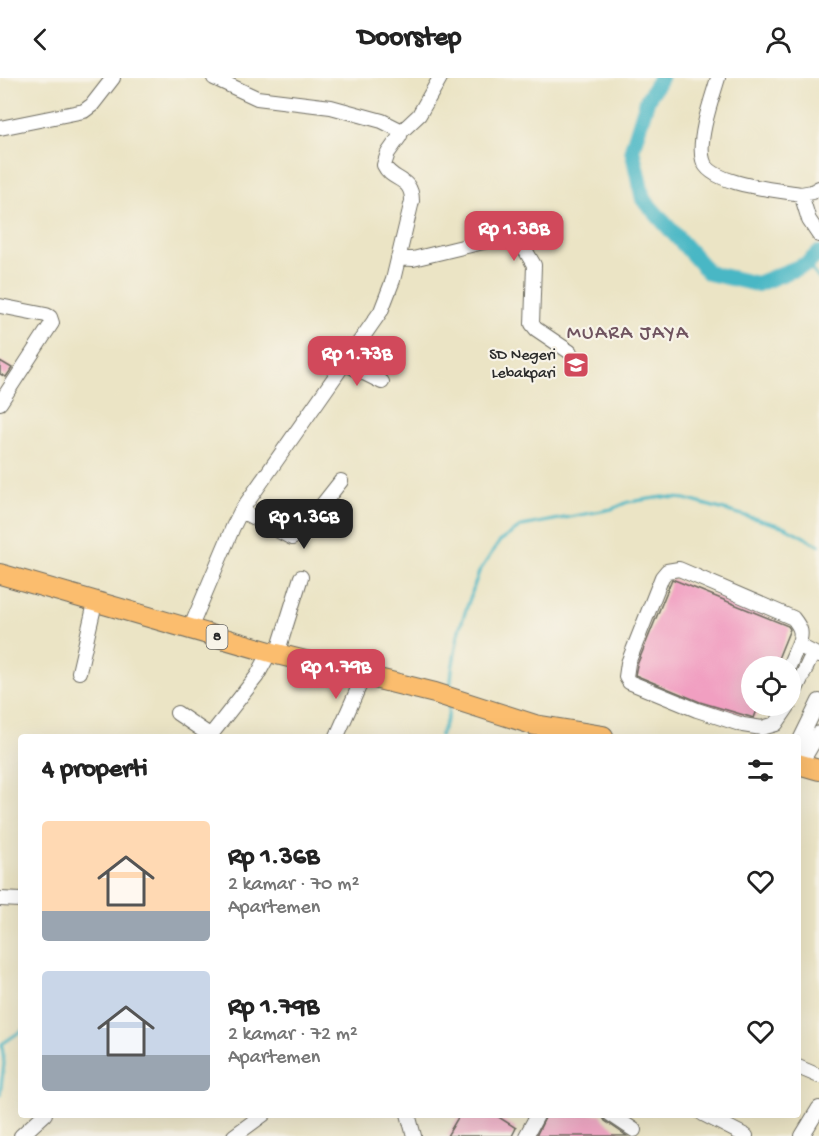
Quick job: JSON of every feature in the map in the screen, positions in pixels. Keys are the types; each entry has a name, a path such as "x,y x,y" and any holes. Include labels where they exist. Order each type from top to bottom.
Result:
{"highway":[{"name":"8","path":"0,574 274,653 435,693 562,734"}],"street":[{"path":"0,128 84,111 92,105 113,78"},
{"path":"214,78 257,98 331,107 382,121 393,125 401,132"},
{"path":"190,629 242,511 381,311 389,293 412,194 407,184 388,171 384,165 388,153 401,132 418,115 440,78"},
{"path":"718,78 705,123 703,162 710,171 730,182 801,194 819,188"},
{"path":"801,194 809,220 819,235"},
{"path":"398,258 413,259 515,235 534,264 532,324 536,330 570,352"},
{"path":"0,306 45,315 52,319 52,323 0,404"},
{"path":"346,364 382,382"},
{"path":"242,511 292,538 300,533 341,481"},
{"path":"782,716 776,724 762,728 743,725 697,710 629,682 626,677 628,663 662,576 672,569 680,569 793,618 800,626 802,635 793,656"},
{"path":"212,734 274,653 301,577"},
{"path":"79,672 95,603"},
{"path":"798,645 816,655 801,683"},
{"path":"338,734 364,675"},
{"path":"801,738 819,701"},
{"path":"177,713 208,734"},
{"path":"806,766 819,733"},
{"path":"0,899 18,900"},
{"path":"801,1068 819,1076"},
{"path":"802,1136 819,1108"},
{"path":"21,1136 41,1118"},
{"path":"234,1136 259,1118"},
{"path":"409,1118 414,1136"},
{"path":"526,1136 536,1118"},
{"path":"616,1118 634,1130"},
{"path":"707,1118 720,1130 746,1136"}],"building":[{"path":"0,361 12,368 6,377 0,374"},
{"path":"672,579 788,626 790,629 779,656 741,656 741,714 700,702 635,675"},
{"path":"458,1118 500,1118 516,1128 512,1136 447,1136"},
{"path":"545,1118 603,1118 627,1136 536,1136"}],"waterway":[{"path":"661,78 648,98 632,149 643,199 709,273 757,284 807,264 819,253"},
{"path":"807,264 819,279"},
{"path":"450,691 459,630 479,572 500,541 522,526 612,509 628,502 663,497 685,499 785,527 819,545"},
{"path":"441,734 448,717 449,704"},
{"path":"2,1044 18,1033"},
{"path":"0,1095 4,1064 2,1044"}],"place":[{"name":"SD Negeri Lebakpari","path":"576,365"}],"district":[{"name":"MUARA JAYA","path":"628,334"}]}
